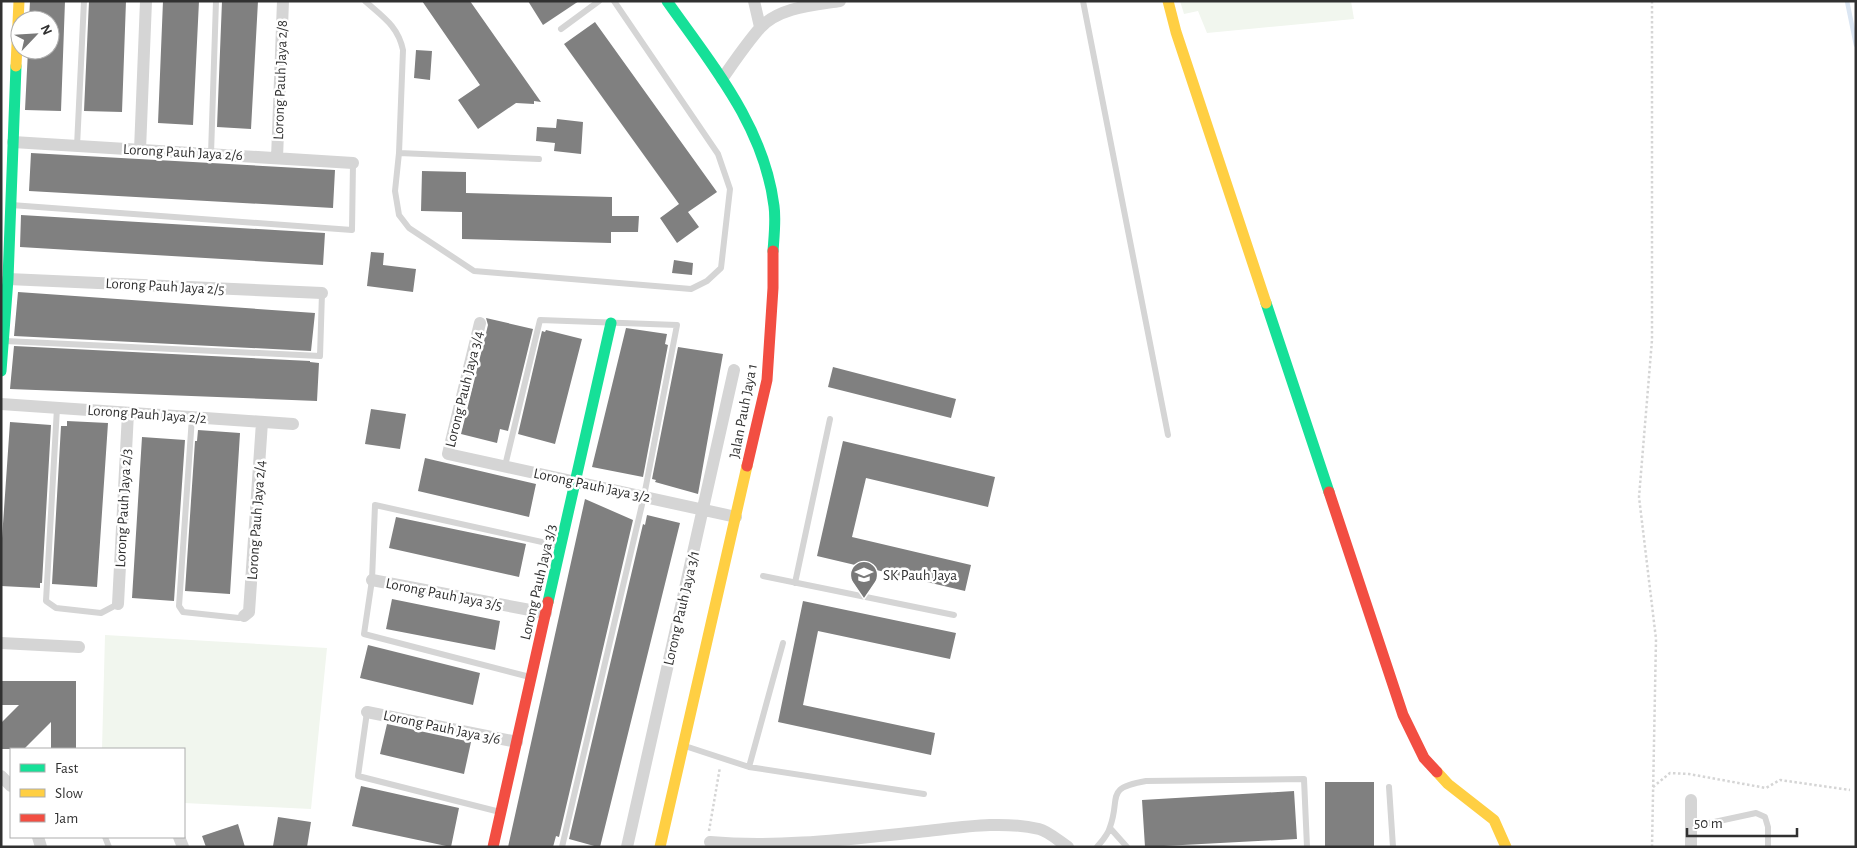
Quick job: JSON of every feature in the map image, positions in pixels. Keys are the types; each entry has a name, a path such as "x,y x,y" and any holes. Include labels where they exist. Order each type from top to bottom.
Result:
{"street":[{"path":"1,372 8,279 19,1"},
{"path":"140,150 146,1"},
{"name":"Lorong Pauh Jaya 2/8","path":"277,158 283,1"},
{"name":"Jalan Pauh Jaya 1","path":"660,847 767,380 773,288 774,207 767,170 750,125 722,79 667,1"},
{"path":"754,1 760,27"},
{"path":"722,79 760,27 776,16 805,6 840,1"},
{"path":"1168,1 1176,32 1403,715 1424,758 1448,784 1494,820 1506,847"},
{"name":"Lorong Pauh Jaya 2/6","path":"13,142 353,162"},
{"name":"Lorong Pauh Jaya 2/5","path":"8,279 322,294"},
{"name":"Lorong Pauh Jaya 3/4","path":"448,454 480,323"},
{"name":"Lorong Pauh Jaya 3/3","path":"493,847 611,323"},
{"name":"Lorong Pauh Jaya 3/1","path":"627,847 734,370"},
{"name":"Lorong Pauh Jaya 2/2","path":"1,404 293,424"},
{"name":"Lorong Pauh Jaya 2/3","path":"118,604 128,413"},
{"name":"Lorong Pauh Jaya 2/4","path":"244,616 249,612 262,422"},
{"name":"Lorong Pauh Jaya 3/2","path":"448,454 736,517"},
{"name":"Lorong Pauh Jaya 3/5","path":"372,580 546,613"},
{"path":"1,643 79,647"},
{"name":"Lorong Pauh Jaya 3/6","path":"366,712 517,742"},
{"path":"1,776 10,785"},
{"path":"1691,800 1691,847"},
{"path":"710,842 788,845 1002,824 1041,829 1068,847"}],"lane":[{"path":"76,146 84,1"},
{"path":"211,154 216,1"},
{"path":"365,1 392,24 400,36 403,50 399,153 395,192 399,215 408,228 474,271 691,289 707,281 721,268 730,189 718,154 614,1"},
{"path":"561,29 599,1"},
{"path":"1083,1 1168,436"},
{"path":"399,153 539,159"},
{"path":"10,205 352,230 353,162"},
{"path":"4,340 320,356 322,294"},
{"path":"505,466 540,320 677,325 644,496 562,847"},
{"path":"57,408 46,601 56,608 101,613 118,604"},
{"path":"192,417 179,606 183,612 239,618 244,616"},
{"path":"795,583 830,419"},
{"path":"531,678 364,634 372,580 375,505 561,547"},
{"path":"763,576 954,615"},
{"path":"749,767 782,643"},
{"path":"366,712 358,776 501,812"},
{"path":"684,745 749,767 924,794"},
{"path":"1097,847 1110,828 1115,799 1121,789 1128,784 1146,781 1304,779 1308,847"},
{"path":"1389,787 1393,847"},
{"path":"1690,827 1756,813 1765,817 1768,827 1768,847"},
{"path":"1110,828 1127,847"}],"path":[{"path":"1652,1 1652,340 1639,497 1656,639 1652,847"},
{"path":"710,842 708,827 721,758"},
{"path":"1652,787 1670,772 1766,788 1780,780 1850,790"}],"shaded area":[{"path":"1180,1 1351,1 1354,19 1207,33 1198,11 1184,14"},
{"path":"105,635 327,648 311,809 185,803 185,748 102,748"}],"building":[{"path":"30,1 65,1 61,111 25,110 28,60 60,60 60,10 30,10"},
{"path":"89,1 126,1 122,112 84,111"},
{"path":"163,1 199,1 193,125 158,123"},
{"path":"222,1 258,1 251,129 217,127"},
{"path":"422,1 470,1 541,102 534,101 534,104 516,103 478,129 458,100 480,85"},
{"path":"528,1 579,1 543,25"},
{"path":"595,22 717,192 688,212 699,227 677,243 660,218 679,204 564,44"},
{"path":"416,50 432,51 430,80 414,78"},
{"path":"557,119 583,122 581,154 554,151 555,143 536,141 537,127 556,128"},
{"path":"31,153 335,170 333,208 29,191"},
{"path":"422,171 466,172 466,193 612,197 612,216 639,216 638,232 611,232 611,243 462,239 462,212 421,211"},
{"path":"21,215 325,233 323,265 20,247"},
{"path":"371,252 384,253 383,265 416,269 413,292 367,286"},
{"path":"674,260 693,263 692,275 672,273"},
{"path":"18,292 315,313 311,351 14,336"},
{"path":"486,318 533,329 508,431 500,429 497,443 461,434 488,325"},
{"path":"626,328 667,334 665,344 668,345 643,477 592,467"},
{"path":"546,330 582,339 555,444 518,434 542,331 545,332"},
{"path":"14,346 310,361 319,363 317,401 10,389"},
{"path":"678,347 723,354 698,494 655,482 656,480 652,479"},
{"path":"833,367 956,399 951,418 828,387"},
{"path":"371,409 406,414 400,449 365,444"},
{"path":"67,421 108,423 97,587 52,584 61,426 67,426"},
{"path":"10,422 51,425 42,583 40,583 40,588 1,586 1,553"},
{"path":"198,430 240,433 230,594 185,591 195,441 197,441"},
{"path":"142,437 185,440 174,601 132,598"},
{"path":"843,441 995,477 988,507 866,478 852,537 971,565 965,591 817,556"},
{"path":"425,458 536,484 529,517 418,491"},
{"path":"585,499 633,520 559,837 556,836 553,847 508,847"},
{"path":"647,515 680,523 600,847 598,847 569,839 643,524 645,525"},
{"path":"396,517 526,544 519,577 389,548"},
{"path":"392,599 500,621 495,650 386,629"},
{"path":"803,601 956,633 950,659 818,631 803,705 935,733 931,755 778,722"},
{"path":"368,645 480,673 473,705 360,678"},
{"path":"1,681 76,681 76,748 51,748 51,722 25,748 1,749 1,723 19,705 1,705"},
{"path":"387,724 471,742 464,774 380,754"},
{"path":"1325,782 1374,782 1374,847 1325,847"},
{"path":"361,786 459,808 451,847 352,826"},
{"path":"1294,791 1297,839 1145,847 1142,800"},
{"path":"278,817 311,822 307,847 273,846"},
{"path":"238,824 245,847 206,847 202,836"}],"waterway":[{"path":"1847,1 1856,45"}],"traffic: fast":[{"path":"667,1 718,73 748,123 768,177 774,206 773,251"},
{"path":"1,371 8,279 16,66"},
{"path":"1266,303 1329,492"},
{"path":"548,602 611,323"}],"traffic: slow":[{"path":"16,66 19,1"},
{"path":"1168,1 1176,32 1266,303"},
{"path":"660,847 747,466"},
{"path":"1437,772 1448,784 1494,820 1506,847"}],"traffic: jam":[{"path":"747,466 767,380 773,288 773,251"},
{"path":"1329,492 1403,715 1424,758 1437,772"},
{"path":"493,847 548,602"}],"place":[{"name":"SK Pauh Jaya","path":"864,599"}]}
